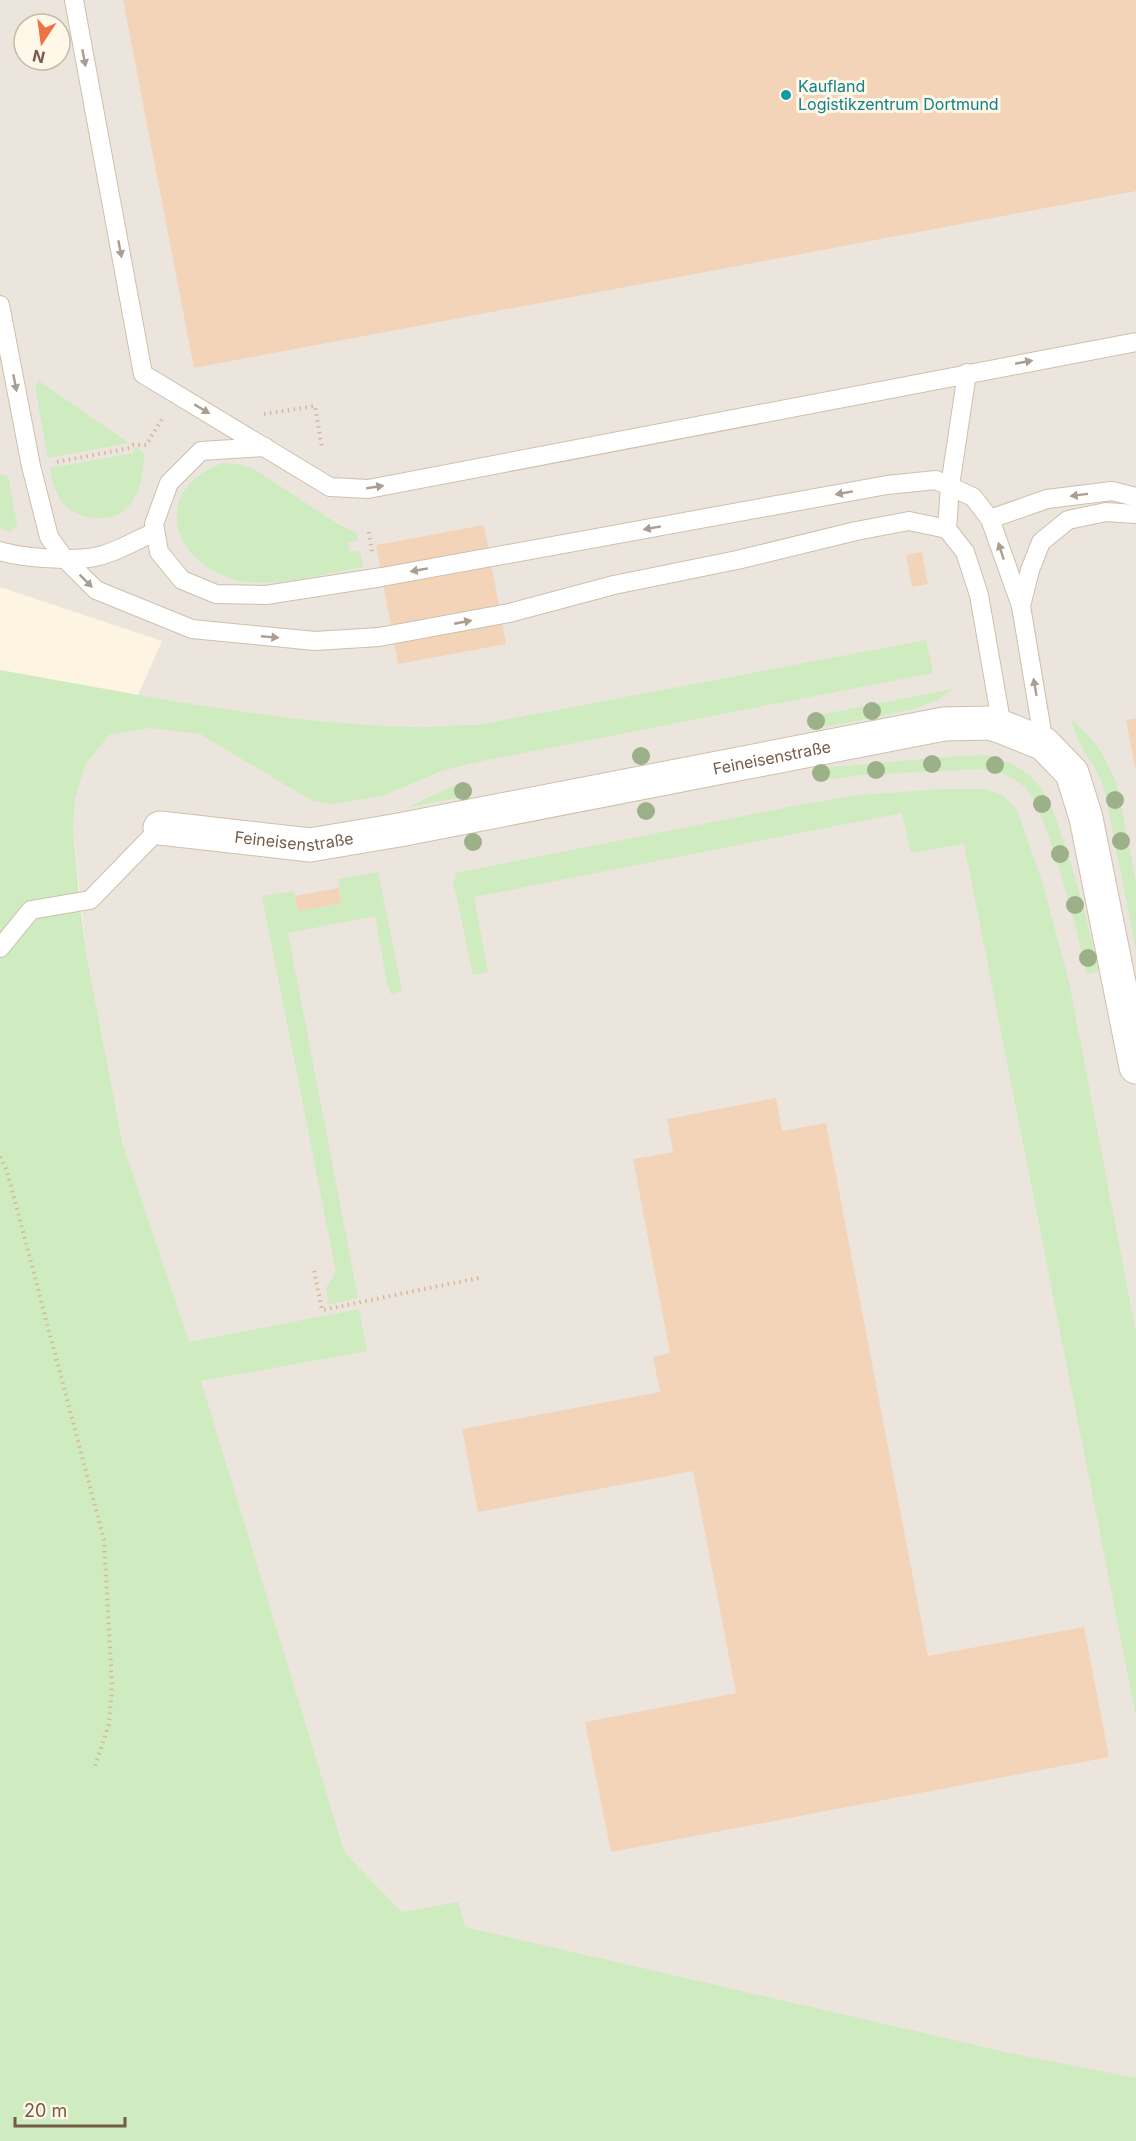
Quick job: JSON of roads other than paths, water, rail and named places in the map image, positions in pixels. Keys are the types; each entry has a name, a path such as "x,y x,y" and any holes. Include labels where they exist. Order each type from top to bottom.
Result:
{"street":[{"name":"Feineisenstraße","path":"160,828 310,845 399,830 944,724 989,723 1044,744 1072,773 1086,818 1136,1067"}],"lane":[{"path":"74,0 143,374 330,487 368,489 1136,342"},
{"path":"0,305 34,476 49,537 64,558 96,590 192,629 315,641 379,637 509,613 614,585 909,521 947,529 965,552 979,595 1002,727"},
{"path":"947,529 950,486 967,373"},
{"path":"265,447 201,451 169,483 154,524 155,532 159,552 182,580 216,594 266,595 490,558 886,485 936,480 973,497 990,519 1021,606 1044,744"},
{"path":"990,519 1047,499 1112,491 1136,497"},
{"path":"1021,606 1030,570 1041,542 1068,520 1106,512 1136,514"},
{"path":"0,551 64,558 99,556 155,532"},
{"path":"0,948 32,910 90,900 160,828"}],"place":[{"name":"Kaufland Logistikzentrum Dortmund","path":"786,95"}]}
